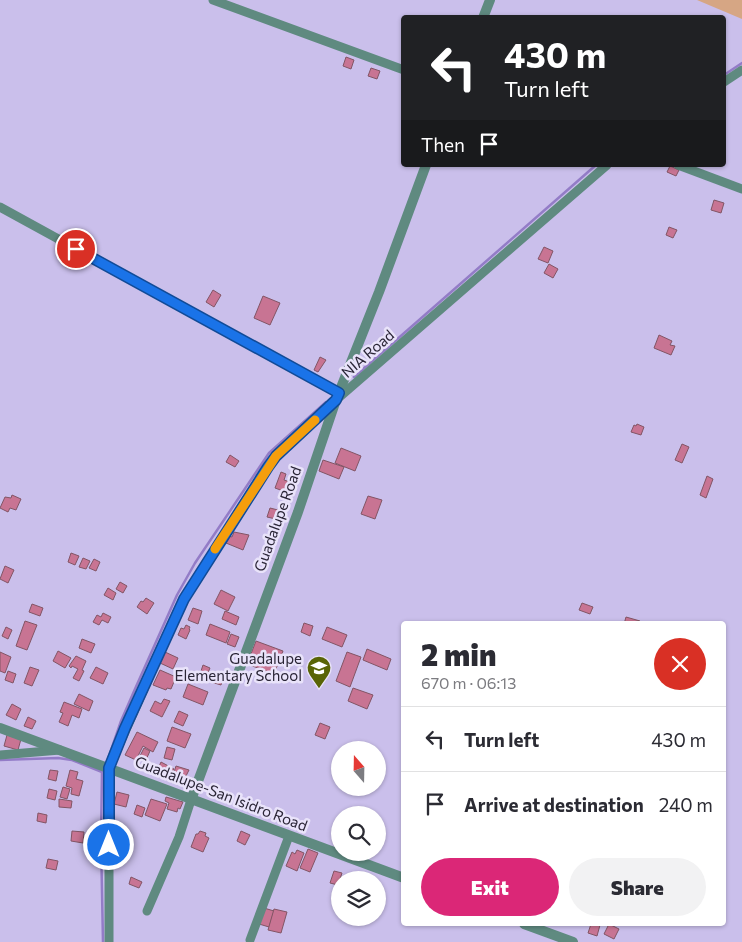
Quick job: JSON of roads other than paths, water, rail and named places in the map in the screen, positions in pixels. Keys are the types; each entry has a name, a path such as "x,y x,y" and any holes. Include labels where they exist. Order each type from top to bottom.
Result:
{"street":[{"path":"213,0 401,69"},
{"path":"484,15 490,0"},
{"path":"726,81 742,70"},
{"name":"Guadalupe Road","path":"190,800 298,512 338,396 425,167"},
{"name":"NIA Road","path":"108,942 109,768 184,599 214,551 276,456 338,396 605,167"},
{"path":"683,167 742,189"},
{"path":"0,207 338,396"},
{"name":"Guadalupe-San Isidro Road","path":"0,728 401,877"},
{"path":"0,755 34,754 60,750"},
{"path":"147,911 179,838 190,800"},
{"path":"250,940 289,836"},
{"path":"529,926 573,942"}],"waterway":[{"path":"726,74 742,63"},
{"path":"354,377 594,167"},
{"path":"108,759 121,721 135,689 177,595 195,563 269,453 326,402"},
{"path":"0,760 58,758 72,760 102,772 103,942"}],"place":[{"name":"Guadalupe Elementary School","path":"319,689"}]}
